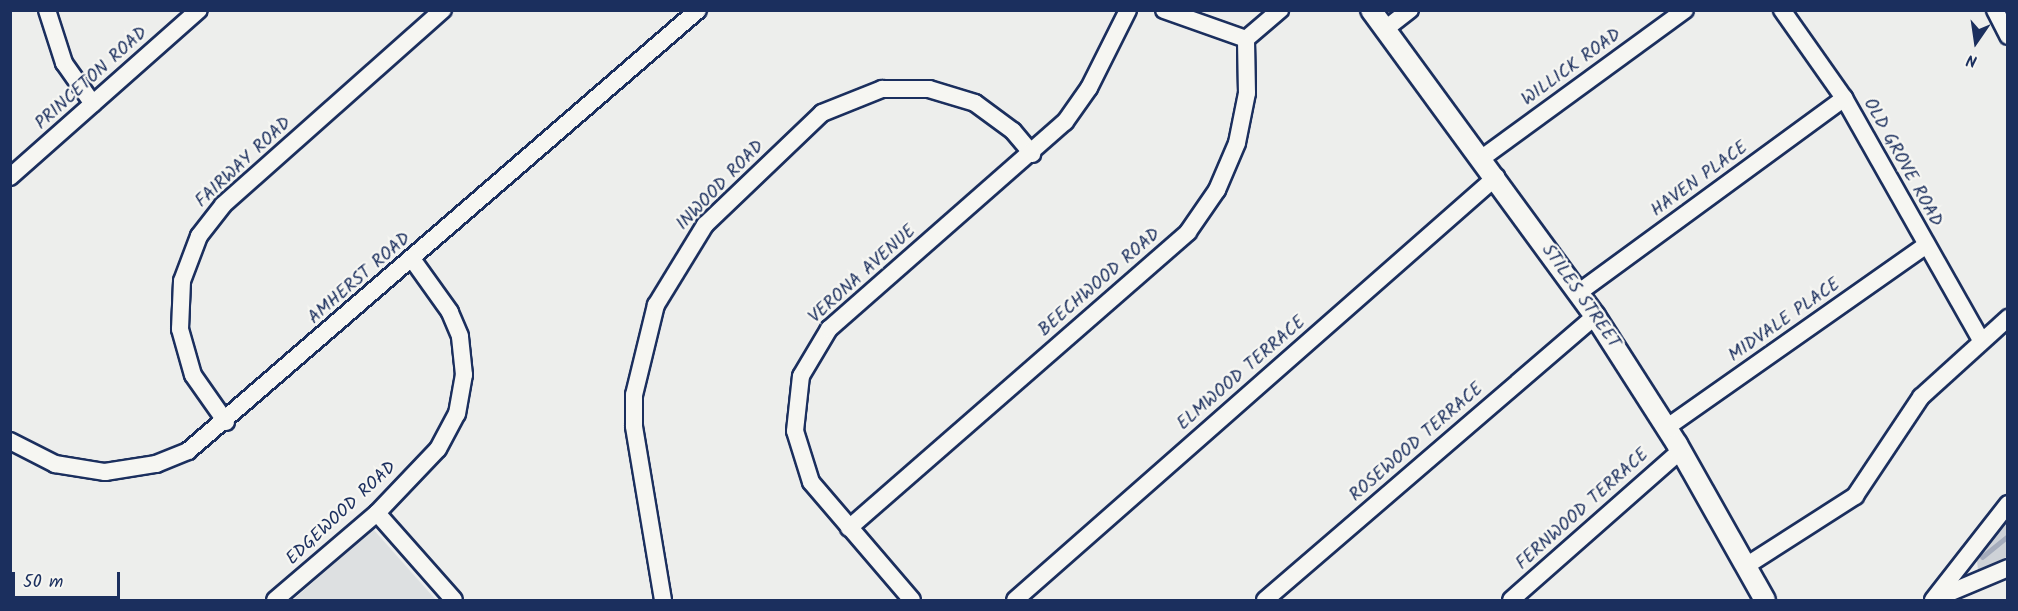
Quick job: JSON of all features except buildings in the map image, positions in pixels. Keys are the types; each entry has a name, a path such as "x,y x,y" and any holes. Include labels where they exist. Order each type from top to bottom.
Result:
{"main road":[{"name":"STILES STREET","path":"1371,10 1496,177 1594,316 1681,450 1746,566 1761,599"}],"street":[{"path":"47,10 64,63 93,104"},
{"name":"PRINCETON ROAD","path":"10,177 199,10"},
{"name":"AMHERST ROAD","path":"10,441 63,466 123,471 172,458 226,422 698,10"},
{"name":"VERONA AVENUE","path":"912,600 815,488 797,444 795,403 806,364 844,315 1032,154 1065,122 1089,88 1128,10"},
{"path":"1164,10 1246,39 1280,10"},
{"path":"1384,30 1410,10"},
{"name":"WILLICK ROAD","path":"1482,158 1685,10"},
{"name":"OLD GROVE ROAD","path":"1782,10 1844,98 1981,340"},
{"path":"1995,10 2007,36"},
{"name":"FAIRWAY ROAD","path":"226,422 193,375 180,329 182,281 199,236 223,205 433,14"},
{"name":"BEECHWOOD ROAD","path":"849,528 1188,232 1217,190 1237,143 1247,93 1246,39"},
{"name":"INWOOD ROAD","path":"663,600 634,426 634,395 656,304 705,225 822,112 882,89 929,88 975,103 1007,125 1032,154"},
{"name":"HAVEN PLACE","path":"1578,293 1844,98"},
{"name":"ELMWOOD TERRACE","path":"1015,600 1496,177"},
{"name":"MIDVALE PLACE","path":"1666,428 1926,245"},
{"name":"EDGEWOOD ROAD","path":"276,600 377,513 445,438 463,388 464,362 456,324 412,259"},
{"name":"ROSEWOOD TERRACE","path":"1265,600 1594,316"},
{"path":"1746,566 1855,496 1921,397 2007,318"},
{"name":"FERNWOOD TERRACE","path":"1512,600 1681,450"},
{"path":"1933,600 2007,504"},
{"path":"377,513 454,600"},
{"path":"1933,600 2007,568"}],"shaded area":[{"path":"2007,515 2007,557 1978,570 1976,552"},
{"path":"373,529 436,600 293,600"}],"waterway":[{"path":"1982,557 2008,536"}]}
